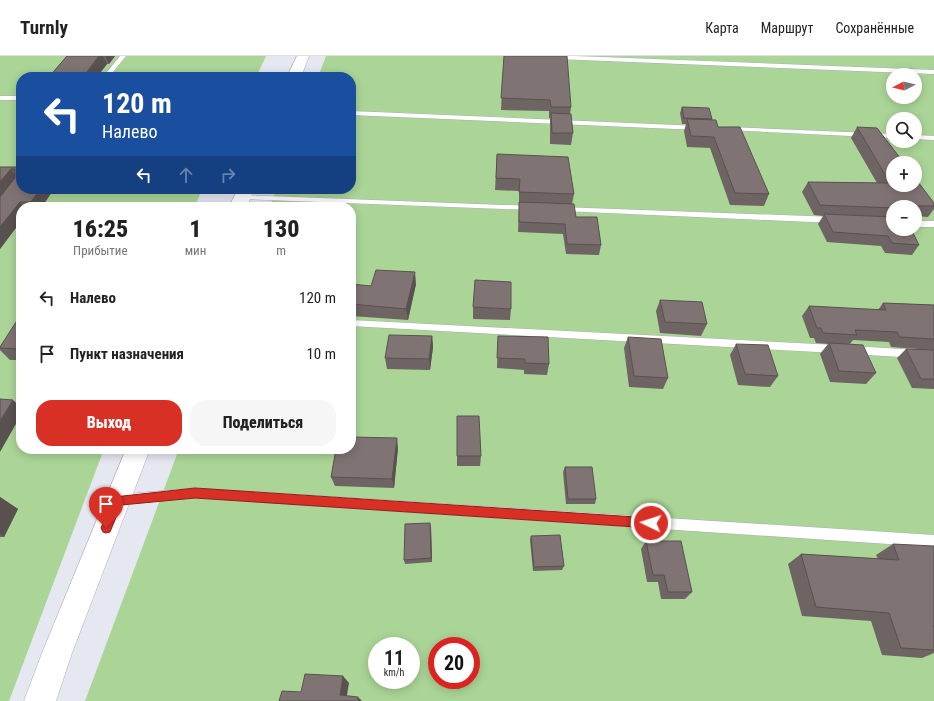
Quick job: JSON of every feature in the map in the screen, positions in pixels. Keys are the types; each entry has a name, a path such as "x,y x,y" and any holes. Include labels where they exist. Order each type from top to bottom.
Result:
{"street":[{"path":"296,72 303,56"},
{"path":"40,701 57,653 136,454"}],"lane":[{"path":"110,72 123,56"},
{"path":"531,56 934,72"},
{"path":"0,98 16,98"},
{"path":"356,113 710,129"},
{"path":"718,129 886,136"},
{"path":"922,137 934,138"},
{"path":"242,198 353,202"},
{"path":"356,202 845,221"},
{"path":"922,224 934,224"},
{"path":"356,323 934,355"},
{"path":"117,500 195,493 934,541"}],"green space":[{"path":"0,56 266,56 258,72 16,72 16,194 200,194 197,202 16,202 16,454 102,454 9,701 0,701"},
{"path":"326,56 934,56 934,701 85,701 177,454 356,454 356,202 272,202 274,194 356,194 356,72 320,72"}],"building":[{"path":"67,56 99,56 87,72 53,72"},
{"path":"504,56 567,56 571,107 551,107 550,100 501,98"},
{"path":"682,107 709,108 712,119 684,118"},
{"path":"551,113 571,114 573,133 552,133"},
{"path":"687,119 716,120 718,127 740,127 769,194 735,193 714,137 691,136"},
{"path":"857,127 877,128 886,140 886,148 892,148 899,156 886,156 886,176"},
{"path":"497,154 568,157 574,194 519,192 520,179 496,178"},
{"path":"0,167 16,167 16,194 37,194 31,202 16,202 16,207 0,227 0,197 15,178 15,169 11,169 0,182"},
{"path":"808,182 886,183 886,192 922,192 922,187 934,203 934,206 922,206 922,200 886,200 886,208 820,205"},
{"path":"519,202 574,204 576,217 597,217 601,245 567,244 565,224 519,222"},
{"path":"824,214 886,217 886,236 833,232"},
{"path":"888,236 914,236 919,245 892,243"},
{"path":"376,270 415,272 406,309 356,304 356,284 371,286"},
{"path":"475,280 511,282 511,309 473,307"},
{"path":"660,300 702,302 707,324 665,322"},
{"path":"883,303 934,305 934,339 900,337 897,332 855,330 857,335 823,333 821,328 817,328 809,306 886,310"},
{"path":"16,322 16,349 0,347"},
{"path":"389,335 432,336 429,359 385,358"},
{"path":"498,336 548,337 549,364 525,363 525,359 497,358"},
{"path":"628,337 661,339 668,378 634,376"},
{"path":"829,343 863,345 876,373 839,371"},
{"path":"736,344 768,345 778,376 745,374"},
{"path":"906,349 934,350 934,379 921,379"},
{"path":"0,399 13,400 0,421"},
{"path":"457,416 479,416 481,456 457,456"},
{"path":"356,437 397,438 392,479 331,477 335,454 356,454"},
{"path":"565,467 592,467 596,499 568,499"},
{"path":"430,523 431,558 404,560 405,524"},
{"path":"560,535 564,566 534,567 531,536"},
{"path":"646,541 681,541 692,592 668,592 664,575 653,575"},
{"path":"893,544 934,546 934,650 901,648 889,613 816,607 801,554 899,560"},
{"path":"305,674 343,676 340,695 358,697 358,701 279,701 282,691 301,692"}],"route":[{"path":"106,528 117,500 195,493 651,523"}]}
